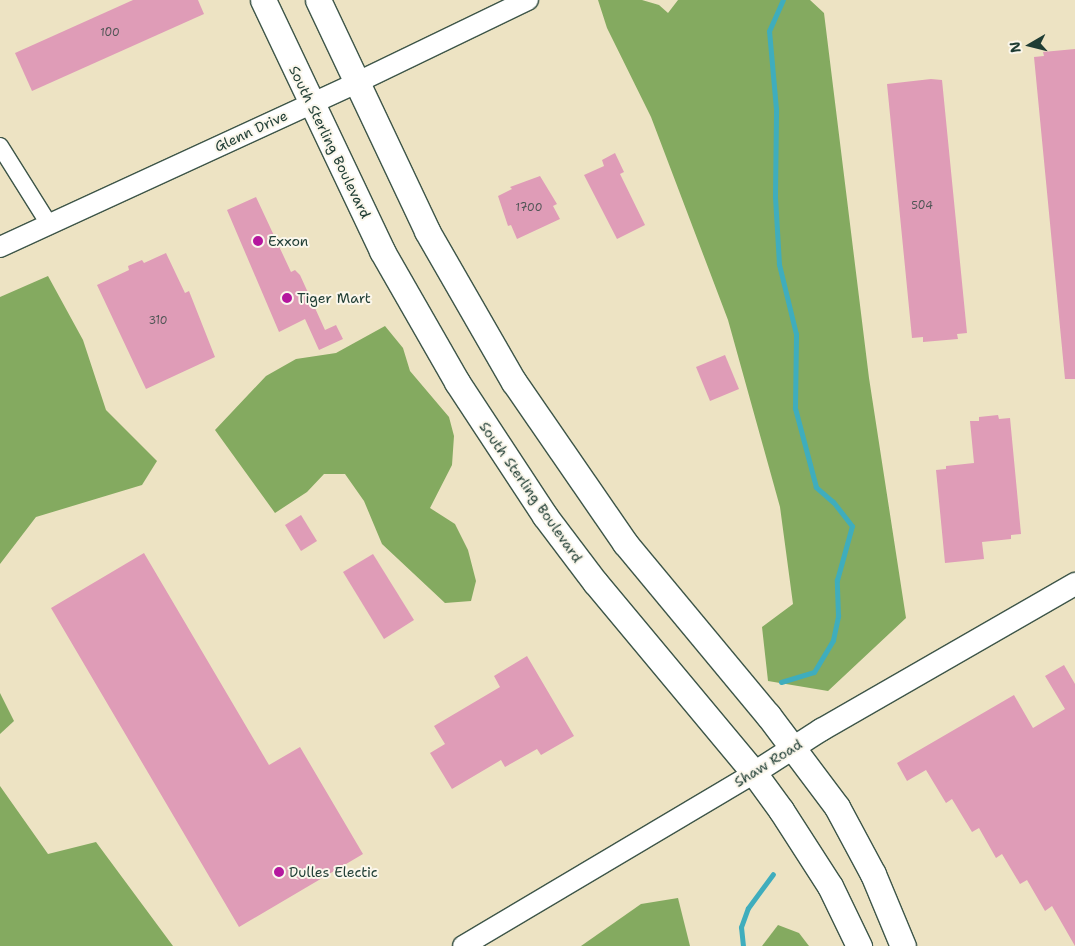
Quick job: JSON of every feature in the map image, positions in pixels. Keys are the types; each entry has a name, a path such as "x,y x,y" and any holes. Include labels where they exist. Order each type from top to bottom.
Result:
{"main road":[{"name":"South Sterling Boulevard","path":"263,0 310,104 419,321 494,441 595,582 754,773 830,886 859,946"},
{"path":"318,0 427,231 514,382 587,490 662,591 794,748 855,837 903,946"},
{"name":"Shaw Road","path":"754,773 1002,623 1075,584"}],"street":[{"name":"Glenn Drive","path":"0,247 356,83 528,0"},
{"path":"0,146 49,224"},
{"name":"Shaw Road","path":"464,946 754,773"}],"green space":[{"path":"598,0 642,0 659,5 668,13 678,0 810,0 824,13 869,378 906,618 828,691 768,681 762,627 793,604 780,507 728,320 651,117 607,28"},
{"path":"48,276 83,340 106,410 157,461 142,485 36,517 0,564 0,297"},
{"path":"385,326 403,348 410,371 449,417 454,436 452,465 430,508 455,524 468,550 476,581 471,601 445,603 382,544 364,501 345,474 324,474 307,492 275,513 215,430 266,376 296,359 336,353"},
{"path":"0,693 14,721 0,734"},
{"path":"0,786 48,854 96,842 173,946 0,946"},
{"path":"678,898 690,946 581,946 641,904"},
{"path":"778,925 799,933 809,946 762,946"}],"building":[{"path":"133,0 198,0 204,14 32,91 15,53"},
{"path":"1075,49 1075,379 1065,379 1034,57 1044,56 1043,52"},
{"path":"931,79 942,80 967,333 957,334 958,339 923,342 923,337 912,338 887,84"},
{"path":"615,153 624,172 620,174 645,225 617,239 584,175 604,166 602,160"},
{"path":"540,176 557,204 553,206 560,219 517,239 511,225 508,226 498,196 512,189 510,187"},
{"path":"256,197 291,272 295,270 300,275 325,330 336,325 343,339 319,350 305,319 279,332 227,210"},
{"path":"166,253 185,293 189,291 215,357 146,389 97,285 129,270 128,266 142,260 144,263"},
{"path":"725,355 739,389 710,401 696,367"},
{"path":"998,415 999,419 1010,418 1021,534 1011,535 1011,539 982,542 984,559 945,563 936,470 946,469 946,466 974,463 970,421 979,421 979,417"},
{"path":"301,515 317,541 301,551 285,525"},
{"path":"144,553 269,765 300,747 363,854 239,927 51,608"},
{"path":"373,554 414,620 384,639 343,572"},
{"path":"527,656 574,736 541,755 537,749 505,767 501,760 452,789 430,753 445,744 434,726 500,687 494,676"},
{"path":"1064,665 1075,684 1075,946 1052,906 1045,911 1027,880 1020,884 1002,854 996,858 979,828 972,832 952,799 946,803 926,770 907,781 897,763 1014,695 1033,728 1065,709 1045,676"}],"waterway":[{"path":"781,682 814,672 833,640 838,616 837,580 852,526 833,502 816,487 795,408 796,334 779,264 775,196 776,109 769,31 783,0"},
{"path":"743,946 741,927 748,908 773,874"}],"place":[{"name":"Exxon","path":"258,241"},
{"name":"Tiger Mart","path":"287,298"},
{"name":"Dulles Electic","path":"279,872"}]}
